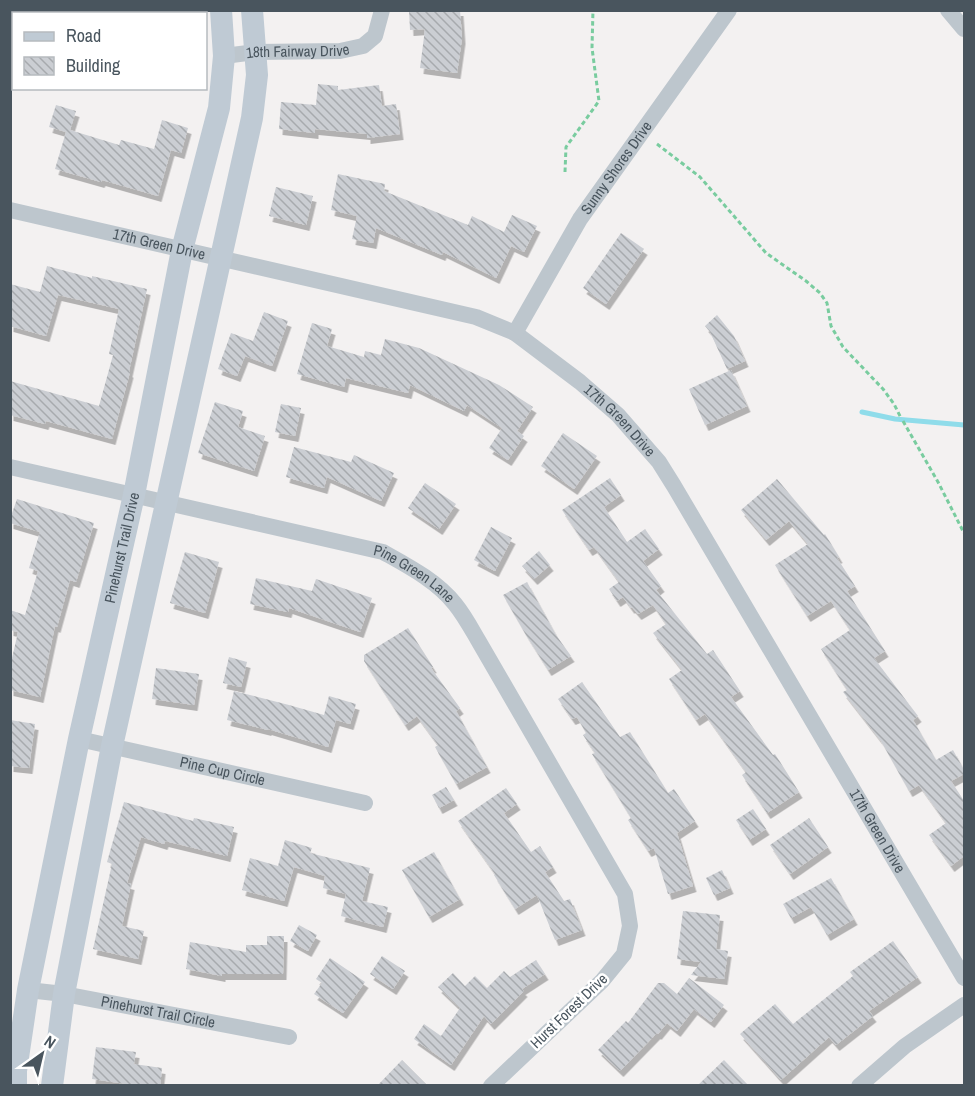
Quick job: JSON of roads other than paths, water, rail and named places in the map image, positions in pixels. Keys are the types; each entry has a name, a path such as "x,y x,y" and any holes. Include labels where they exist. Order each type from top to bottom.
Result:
{"street":[{"name":"Pinehurst Trail Drive","path":"16,1086 16,1071 28,990 79,739 134,495 182,250 219,108 224,56 221,10"},
{"path":"52,1086 64,994 112,746 252,118 257,75 252,10"},
{"name":"18th Fairway Drive","path":"224,56 256,52 340,51 363,46 375,36 382,10"},
{"name":"Sunny Shores Drive","path":"515,333 580,219 729,10"},
{"path":"948,10 964,29"},
{"name":"17th Green Drive","path":"10,210 476,317 515,333 580,382 618,415 659,462 681,496 964,978"},
{"name":"Pine Green Lane","path":"10,467 383,552 435,584 455,603 478,640 625,894 630,926"},
{"name":"Pine Cup Circle","path":"79,739 365,803"},
{"name":"Hurst Forest Drive","path":"491,1086 602,981 624,954 630,926"},
{"name":"Pinehurst Trail Circle","path":"28,990 64,994 289,1037"},
{"path":"858,1086 905,1047 964,1005"}],"waterway":[{"path":"862,412 895,419 964,425"}]}
